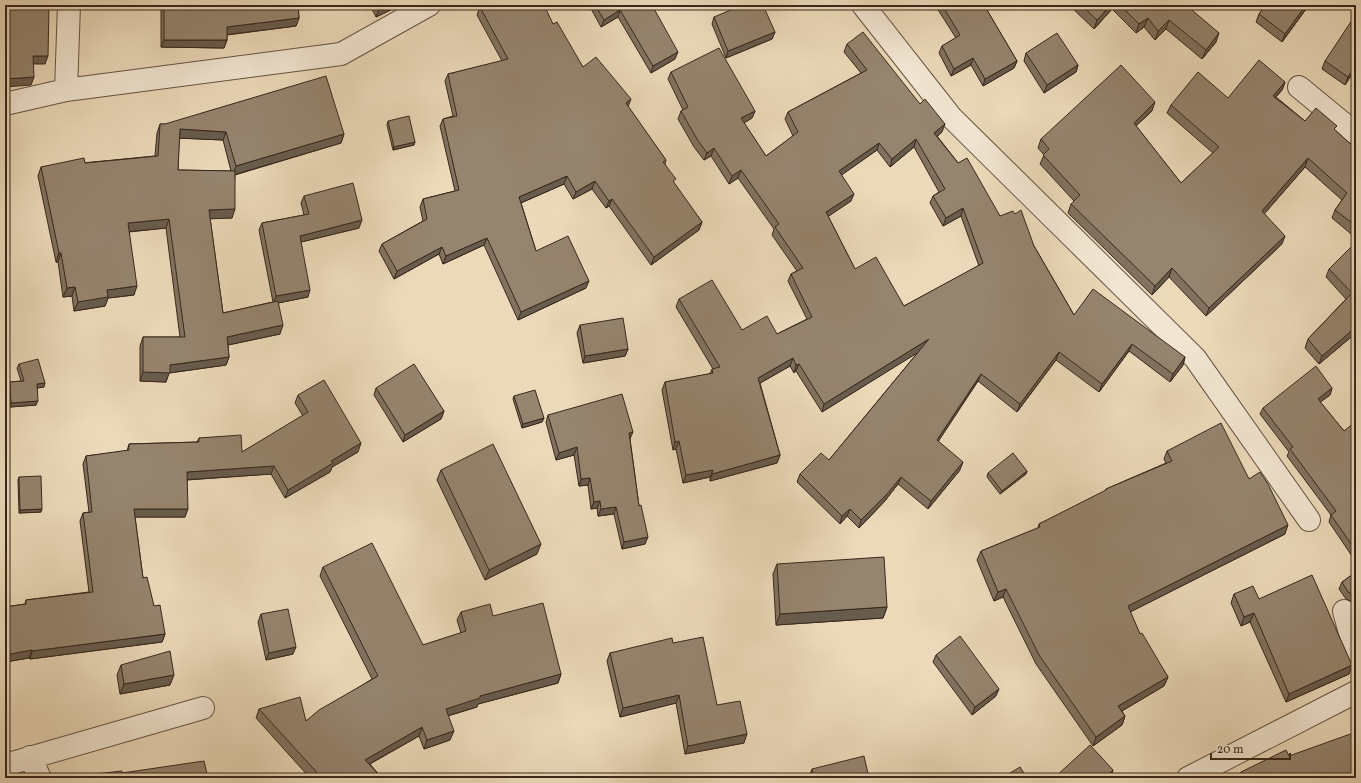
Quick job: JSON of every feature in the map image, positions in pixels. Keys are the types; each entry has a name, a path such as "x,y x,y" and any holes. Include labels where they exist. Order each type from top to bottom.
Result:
{"street":[{"path":"66,90 69,5"},
{"path":"5,104 66,90 341,54 429,5"},
{"path":"863,5 951,117 1195,358 1309,520"},
{"path":"1299,87 1356,134"},
{"path":"1344,611 1356,655"},
{"path":"1188,778 1356,692"},
{"path":"5,765 203,708"},
{"path":"30,757 40,778"}],"building":[{"path":"5,5 49,5 48,56 33,56 34,77 5,79"},
{"path":"164,5 298,5 299,18 227,27 227,40 164,40"},
{"path":"377,5 388,5 379,9"},
{"path":"483,5 544,5 553,24 557,22 583,67 596,57 631,99 626,103 666,160 663,162 676,179 673,181 702,222 654,257 612,199 609,201 595,181 576,192 567,176 519,197 536,251 568,236 589,281 521,312 487,238 446,256 442,247 397,271 382,244 427,219 423,199 459,190 443,119 457,116 448,74 508,59 480,7"},
{"path":"595,5 652,5 678,52 653,66 620,10 604,20"},
{"path":"743,5 763,5 775,32 728,51 714,17"},
{"path":"942,5 984,5 1017,61 985,79 973,58 954,69 942,46 960,35"},
{"path":"1081,5 1111,5 1097,20"},
{"path":"1120,5 1186,5 1219,33 1206,50 1169,20 1158,31 1148,18 1139,24"},
{"path":"1266,5 1306,5 1285,34 1259,14"},
{"path":"1356,14 1356,65 1348,77 1325,61"},
{"path":"863,32 920,104 925,99 945,124 934,133 958,163 967,158 1000,216 1013,211 1015,214 1021,210 1034,246 1074,315 1093,289 1185,357 1173,374 1132,344 1102,384 1059,352 1020,404 981,374 937,440 963,462 931,501 901,477 887,494 861,520 850,509 842,516 800,474 821,453 829,460 929,339 824,404 799,364 796,365 793,358 758,378 780,455 712,474 713,470 686,475 679,441 675,442 665,382 713,373 712,369 720,367 679,299 712,280 742,330 767,316 777,334 812,317 791,274 803,268 775,227 779,224 741,170 732,176 714,148 707,153 697,139 681,111 688,107 671,72 719,48 755,111 741,118 766,156 798,132 788,112 867,70 847,44","holes":["916,139 945,189 933,196 946,218 963,208 983,263 904,306 876,257 855,269 826,212 854,194 839,171 879,143 892,159"]},
{"path":"1057,33 1078,65 1047,85 1026,53"},
{"path":"1259,60 1285,82 1273,96 1305,121 1316,108 1337,126 1334,129 1356,149 1356,226 1335,210 1347,193 1308,158 1262,211 1285,236 1209,308 1172,268 1155,286 1071,204 1080,195 1043,155 1049,149 1041,139 1121,65 1155,102 1134,123 1181,183 1219,147 1171,105 1198,72 1228,98"},
{"path":"326,76 344,134 236,166 226,132 180,129 178,170 235,171 235,209 209,210 223,313 278,301 283,325 227,337 229,357 170,365 170,373 143,372 143,337 185,337 169,219 128,223 137,286 107,290 108,297 78,302 75,287 67,288 61,253 59,253 41,167 84,158 85,163 158,156 160,124 165,124"},
{"path":"409,116 415,142 394,147 388,121"},
{"path":"353,183 362,220 300,236 310,290 276,296 262,223 309,214 304,196"},
{"path":"1356,242 1356,327 1322,356 1308,339 1352,293 1329,269"},
{"path":"623,318 628,349 585,356 580,325"},
{"path":"38,359 45,383 37,384 38,401 11,403 10,382 24,381 19,364"},
{"path":"414,364 444,411 405,435 376,388"},
{"path":"1316,366 1332,388 1318,399 1344,431 1355,422 1356,423 1356,551 1331,515 1336,511 1290,449 1293,447 1263,408"},
{"path":"324,380 361,443 331,461 333,463 288,490 274,466 187,472 188,509 134,509 143,578 147,577 154,606 160,605 165,634 32,650 5,655 5,607 26,604 26,600 93,592 83,513 92,512 86,456 129,450 129,444 199,442 199,438 241,435 242,452 308,412 298,395"},
{"path":"535,390 544,418 523,424 514,396"},
{"path":"622,394 633,432 629,433 639,506 641,505 648,537 624,542 616,507 601,509 600,501 594,502 590,478 581,479 577,447 559,453 548,415"},
{"path":"1221,423 1249,479 1260,472 1268,484 1288,525 1128,606 1140,634 1142,633 1168,677 1118,706 1125,716 1096,737 1039,655 1006,589 998,592 981,551 1040,527 1039,524 1106,489 1172,461 1167,451"},
{"path":"493,444 541,544 489,570 441,470"},
{"path":"1013,453 1027,471 1002,491 988,473"},
{"path":"41,476 42,509 20,510 19,477"},
{"path":"372,543 423,645 466,631 461,612 490,604 493,616 543,603 561,674 480,696 480,698 446,709 454,731 427,740 422,727 365,760 382,778 322,778 259,709 300,697 306,721 319,710 378,676 323,567"},
{"path":"884,557 887,607 780,614 777,564"},
{"path":"1356,572 1356,596 1348,592 1342,582"},
{"path":"1312,575 1352,665 1289,694 1254,613 1244,617 1234,594 1253,586 1259,599"},
{"path":"288,609 296,647 269,653 261,614"},
{"path":"960,636 999,689 975,707 936,655"},
{"path":"703,637 717,705 740,701 747,734 688,746 679,695 623,708 610,653 672,638 673,643"},
{"path":"170,651 174,675 124,684 121,665"},
{"path":"1356,732 1356,778 1244,778 1241,772 1286,750 1289,756"},
{"path":"1090,745 1113,770 1105,778 1054,778"},
{"path":"864,756 869,778 814,778 812,769"},
{"path":"204,761 208,778 67,778 122,771 122,773"},
{"path":"1020,767 1027,778 1002,778"},
{"path":"636,775 637,778 628,778"}]}
